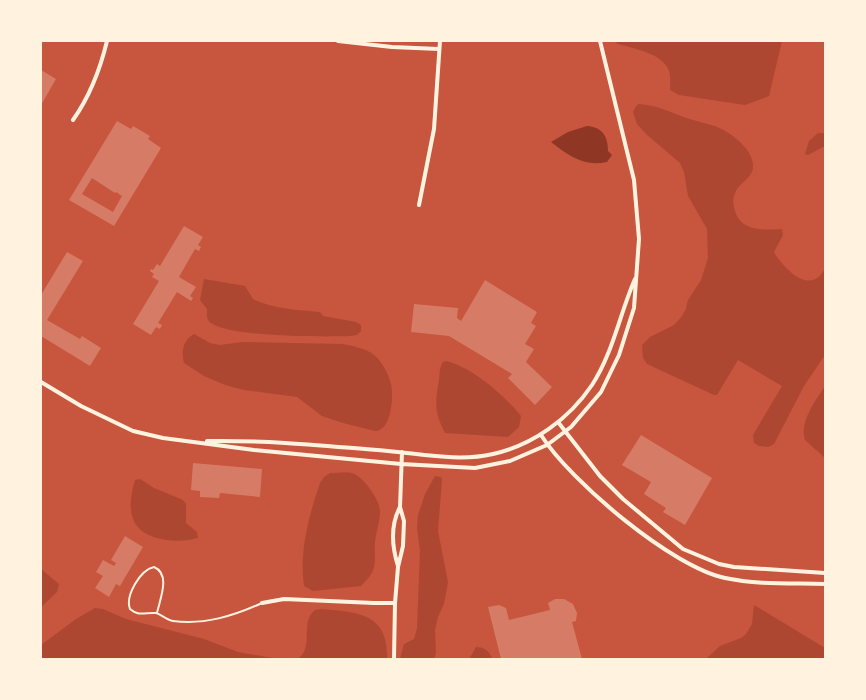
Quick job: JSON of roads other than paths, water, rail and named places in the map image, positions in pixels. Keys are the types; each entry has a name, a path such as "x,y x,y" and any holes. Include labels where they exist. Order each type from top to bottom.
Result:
{"street":[{"path":"73,120 90,91 102,60 107,41"},
{"path":"338,41 392,47 439,49"},
{"path":"419,205 434,129 440,41"},
{"path":"41,382 115,424 150,435 192,442 401,464 460,468 483,467 510,461 547,445 565,431 592,404 611,374 625,338 634,308 639,239 634,180 614,91 600,41"},
{"path":"192,442 278,441 461,457 477,457 507,450 541,435 558,422 579,401 600,371 636,275"},
{"path":"558,422 600,476 640,513 684,549 719,564 734,568 825,573"},
{"path":"541,435 547,445 578,479 615,511 690,566 725,578 746,582 825,584"},
{"path":"394,659 395,603 398,567 403,546 404,521 400,507 402,452"},
{"path":"398,567 393,546 397,513 400,507"},
{"path":"262,603 284,598 336,602 395,603"}],"lane":[{"path":"157,613 164,577 161,570 154,567 149,568 141,576 130,594 128,603 130,609 136,613 157,613 172,620 207,622 238,614 262,603"}]}
